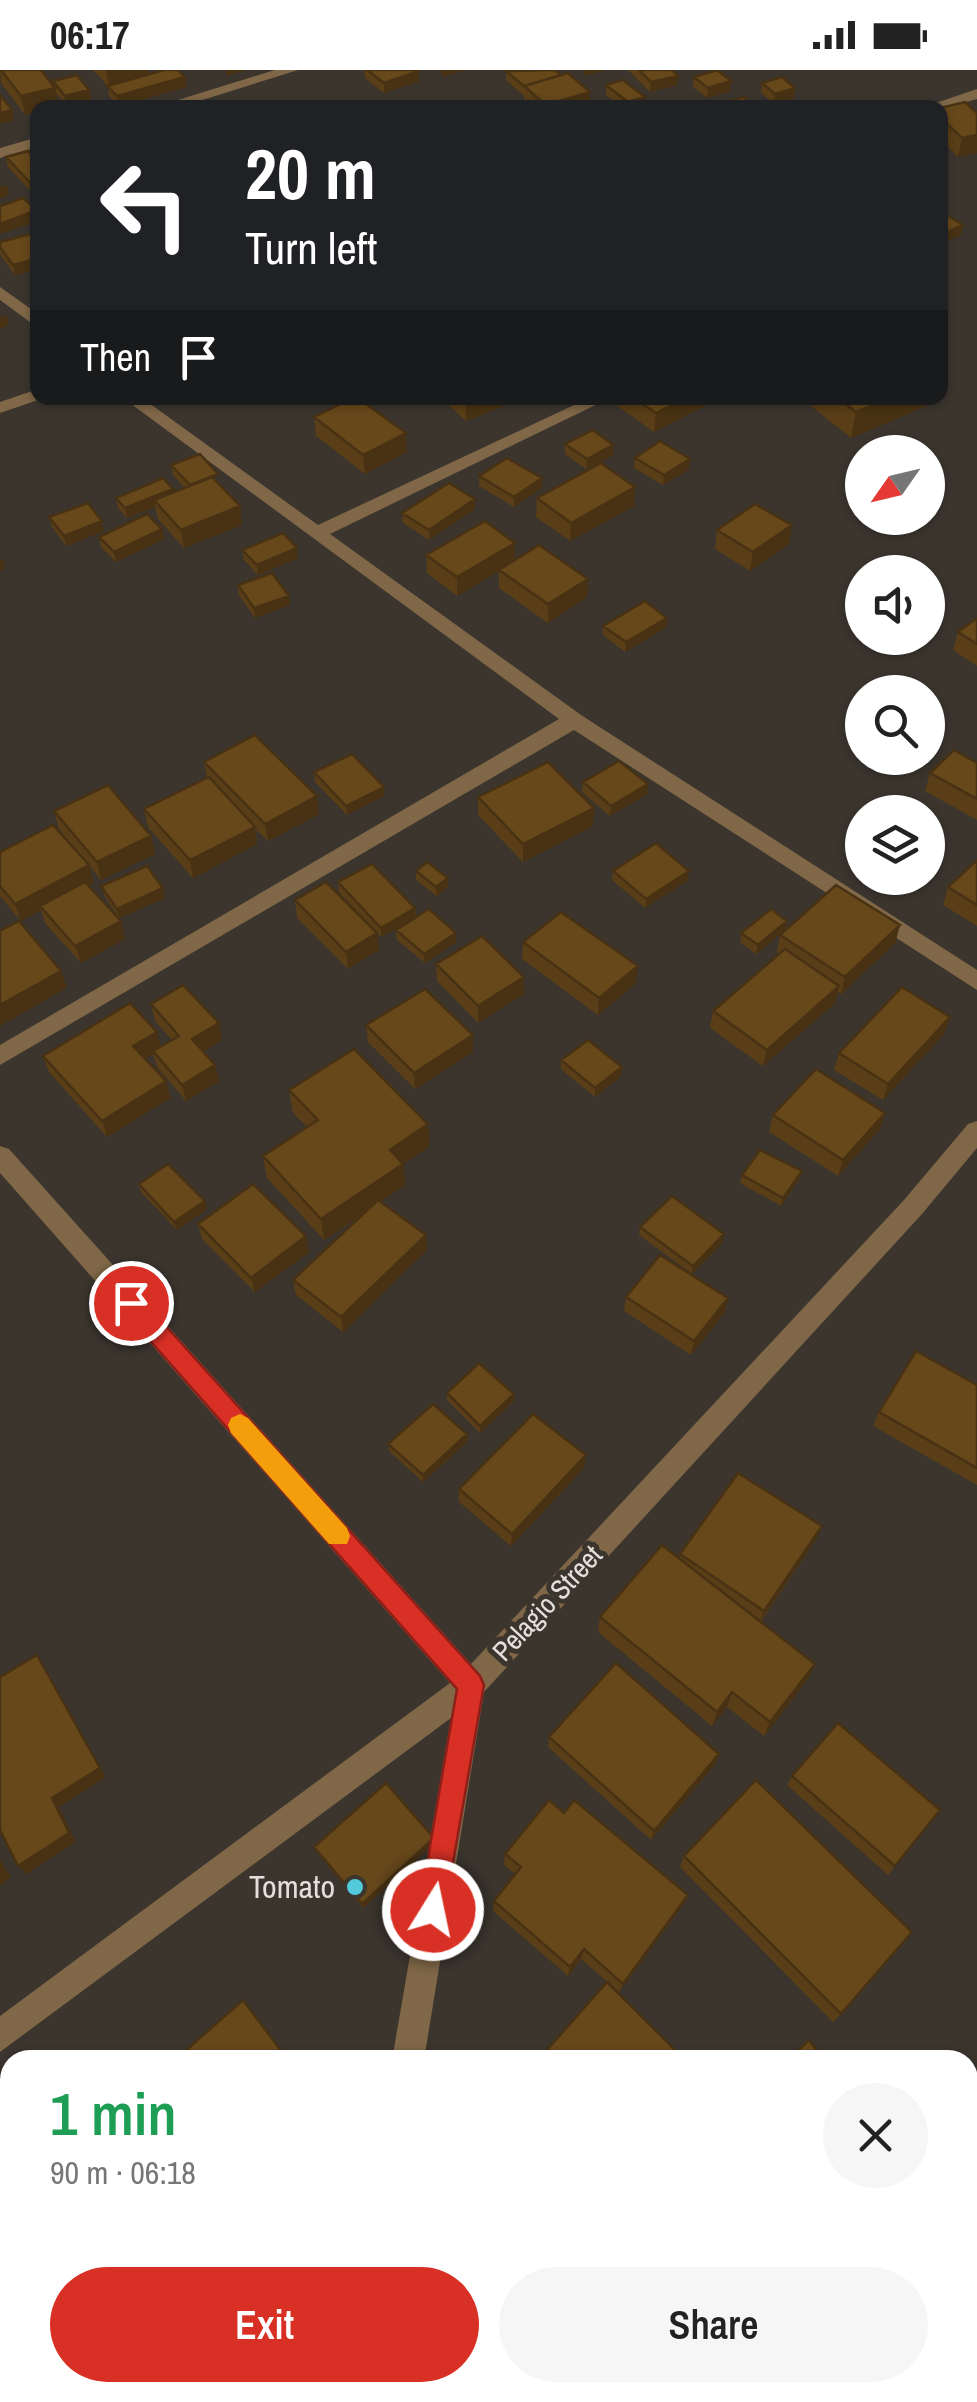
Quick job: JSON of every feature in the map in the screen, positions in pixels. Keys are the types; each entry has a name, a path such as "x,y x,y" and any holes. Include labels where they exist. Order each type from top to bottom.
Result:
{"street":[{"path":"187,100 291,70"},
{"path":"948,102 977,94"},
{"path":"0,153 30,144"},
{"path":"0,292 30,316"},
{"path":"0,408 30,397"},
{"path":"141,405 574,720 977,982"},
{"path":"316,533 587,405"},
{"path":"0,1056 574,720"},
{"name":"Pelagio Street","path":"0,2036 470,1685 914,1207 977,1131"},
{"path":"0,1156 470,1685 410,2050"}],"building":[{"path":"1,70 41,70 55,88 21,96"},
{"path":"164,70 178,70 185,77 117,96 107,86"},
{"path":"367,70 417,70 419,71 384,83"},
{"path":"555,70 561,75 525,87 506,71"},
{"path":"639,70 672,70 678,76 651,82"},
{"path":"717,70 731,81 708,88 694,77"},
{"path":"568,73 590,92 563,100 540,100 524,86"},
{"path":"77,75 89,90 65,96 53,81"},
{"path":"782,77 795,88 775,94 762,83"},
{"path":"623,80 645,97 625,100 606,85"},
{"path":"0,95 12,110 0,113"},
{"path":"965,102 977,113 977,135 962,138 948,125 948,106"},
{"path":"30,153 30,182 6,157"},
{"path":"23,198 30,204 30,213 0,224 0,206"},
{"path":"948,216 963,225 948,232"},
{"path":"30,234 30,260 13,265 0,242"},
{"path":"339,405 368,405 406,433 363,455 314,417"},
{"path":"644,405 672,405 656,413"},
{"path":"847,405 873,405 856,412"},
{"path":"593,430 613,445 587,459 565,444"},
{"path":"660,441 690,459 664,475 635,458"},
{"path":"200,454 218,474 190,485 171,465"},
{"path":"507,458 542,478 514,497 479,476"},
{"path":"601,463 635,487 571,523 537,498"},
{"path":"212,477 240,506 181,530 154,500"},
{"path":"163,478 173,489 125,508 116,498"},
{"path":"449,483 475,499 429,530 402,513"},
{"path":"88,503 102,521 64,536 49,517"},
{"path":"755,504 792,525 753,552 717,530"},
{"path":"147,514 162,529 114,552 99,537"},
{"path":"485,521 515,543 457,577 426,555"},
{"path":"283,533 297,548 257,565 242,550"},
{"path":"539,545 588,579 548,604 499,570"},
{"path":"272,573 289,596 254,608 238,585"},
{"path":"645,601 667,618 626,642 603,626"},
{"path":"977,618 977,644 958,632"},
{"path":"255,735 317,796 265,824 204,762"},
{"path":"954,750 977,763 977,799 934,775 945,775 945,759"},
{"path":"352,754 384,787 346,806 314,772"},
{"path":"619,761 648,784 611,806 583,782"},
{"path":"548,762 594,808 523,844 478,797"},
{"path":"209,777 255,827 190,860 144,809"},
{"path":"108,785 151,836 97,862 54,811"},
{"path":"53,825 89,865 15,904 0,886 0,852"},
{"path":"656,843 689,871 646,899 613,871"},
{"path":"977,860 977,905 948,887"},
{"path":"427,862 448,878 436,887 416,871"},
{"path":"372,864 415,908 381,928 338,882"},
{"path":"147,866 163,888 117,909 101,886"},
{"path":"85,882 121,921 75,946 40,906"},
{"path":"326,882 377,933 346,952 295,900"},
{"path":"836,885 845,895 852,895 900,925 845,977 780,935"},
{"path":"429,909 456,933 424,954 396,930"},
{"path":"771,909 787,921 758,945 741,933"},
{"path":"561,912 638,966 599,998 523,942"},
{"path":"19,921 61,971 0,1005 0,931"},
{"path":"482,936 524,977 478,1006 436,964"},
{"path":"785,949 839,986 767,1050 713,1011"},
{"path":"183,985 219,1023 192,1039 215,1065 182,1085 153,1051 179,1036 151,1004"},
{"path":"902,987 950,1017 888,1084 839,1053"},
{"path":"425,989 473,1035 414,1073 366,1025"},
{"path":"130,1003 157,1032 133,1046 166,1081 102,1121 43,1056"},
{"path":"588,1040 622,1067 595,1088 561,1060"},
{"path":"354,1049 428,1124 390,1150 403,1164 321,1219 263,1156 318,1120 289,1090"},
{"path":"816,1069 885,1113 843,1160 773,1115"},
{"path":"760,1150 802,1171 783,1198 742,1175"},
{"path":"168,1164 205,1201 174,1222 139,1184"},
{"path":"253,1184 306,1236 251,1278 198,1224"},
{"path":"672,1196 724,1234 693,1266 640,1227"},
{"path":"378,1200 426,1235 341,1317 293,1280"},
{"path":"660,1255 728,1298 694,1341 626,1297"},
{"path":"916,1351 977,1385 977,1468 879,1412"},
{"path":"479,1363 514,1394 480,1426 447,1393"},
{"path":"433,1404 467,1434 423,1475 388,1444"},
{"path":"533,1414 586,1455 512,1534 459,1489"},
{"path":"738,1473 822,1526 764,1611 680,1554"},
{"path":"662,1545 815,1664 770,1722 732,1692 717,1712 600,1617"},
{"path":"37,1655 100,1768 52,1798 69,1833 18,1866 0,1830 0,1677"},
{"path":"616,1663 719,1754 654,1831 549,1737"},
{"path":"838,1723 940,1810 895,1866 792,1776"},
{"path":"756,1780 912,1932 841,2014 684,1856"},
{"path":"386,1783 434,1838 362,1904 314,1847"},
{"path":"549,1800 564,1813 574,1800 688,1895 623,1984 584,1949 570,1967 494,1901 521,1867 505,1854"},
{"path":"607,1982 675,2050 547,2050"},
{"path":"243,2000 280,2050 186,2050"},
{"path":"809,2040 816,2050 798,2050"}],"slow traffic":[{"path":"240,1425 338,1536"}],"place":[{"name":"Tomato","path":"355,1887"}],"route":[{"path":"131,1303 470,1685 433,1910"}]}
